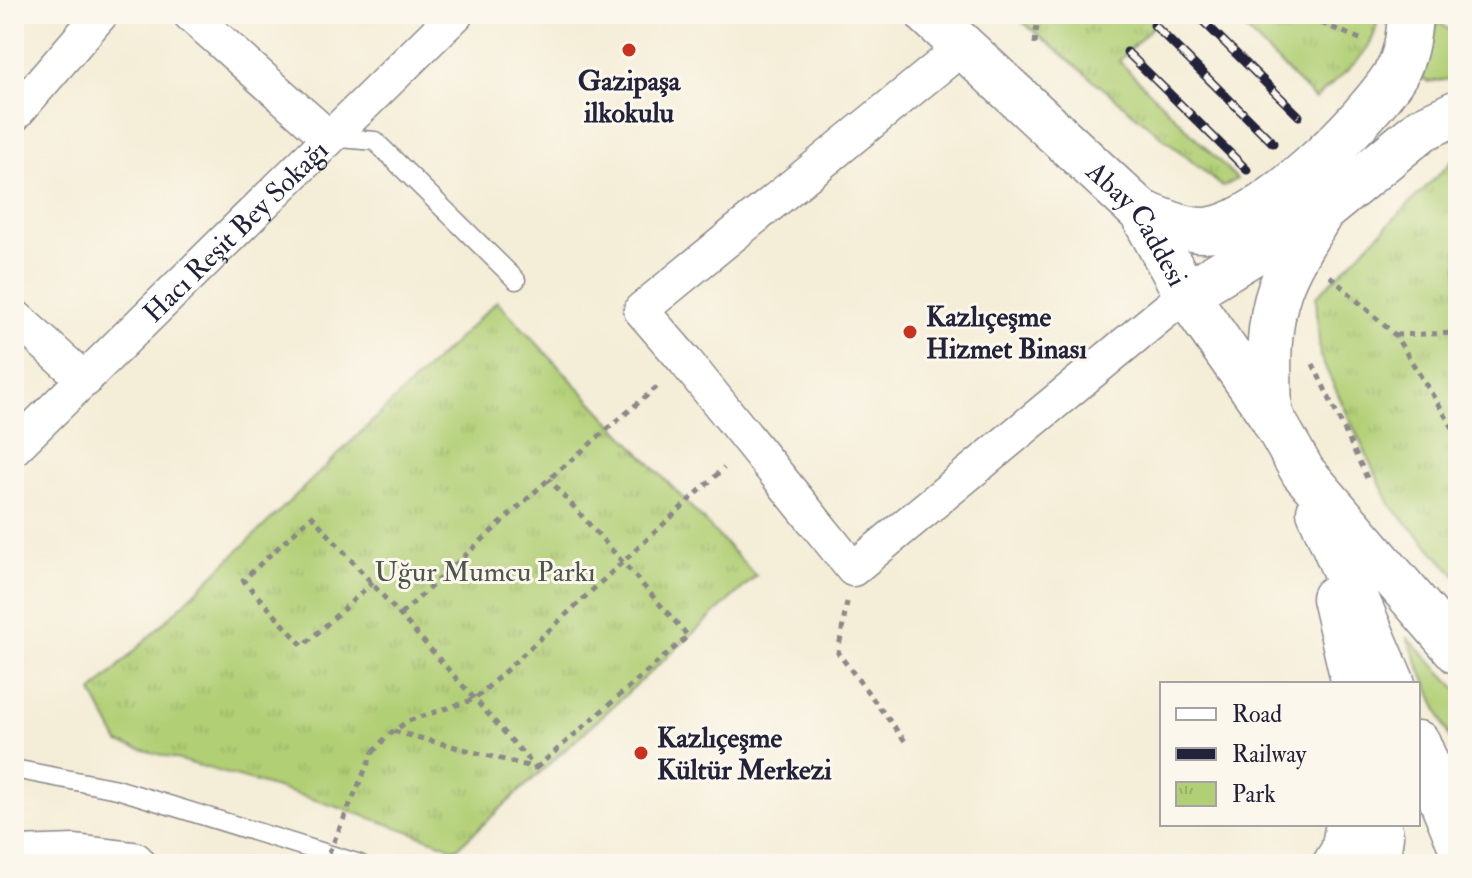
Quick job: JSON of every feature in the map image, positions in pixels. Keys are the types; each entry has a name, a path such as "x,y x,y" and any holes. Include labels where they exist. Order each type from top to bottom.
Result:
{"main road":[{"name":"Abay Caddesi","path":"928,14 1141,212 1186,294 1270,414 1303,472 1392,682"},
{"path":"1141,212 1203,230 1228,226 1262,206 1297,180 1364,115 1381,93 1397,72 1408,38 1410,14"},
{"path":"1186,294 1321,212 1422,129 1458,112"},
{"path":"1270,414 1269,355 1278,293 1292,261 1321,212"},
{"name":"Abay Caddesi","path":"1303,472 1458,652"},
{"path":"1303,472 1354,682"},
{"path":"1424,757 1458,840"},
{"path":"1335,864 1343,851 1348,826"},
{"path":"1377,864 1379,826"},
{"path":"25,861 75,857 133,864"}],"street":[{"path":"14,115 101,14"},
{"path":"190,14 328,137"},
{"name":"Hacı Reşit Bey Sokağı","path":"14,448 456,14"},
{"path":"963,47 641,310 853,569 1186,294"},
{"path":"14,316 85,380"}],"lane":[{"path":"328,137 375,141 516,280"},
{"path":"14,769 117,789 360,864"}],"path":[{"path":"1035,44 1038,14"},
{"path":"1321,267 1395,335 1458,436"},
{"path":"1395,335 1458,333"},
{"path":"1312,358 1368,480"},
{"path":"401,614 549,479 686,362"},
{"path":"324,864 373,752 393,731 408,721 475,699 751,443"},
{"path":"536,768 688,636 549,479"},
{"path":"373,582 303,646 243,580 312,516 373,582 536,768"},
{"path":"853,569 838,653 908,745"},
{"path":"393,731 536,768"}],"green space":[{"path":"1013,14 1165,14 1119,61 1237,179 1223,187"},
{"path":"1230,14 1377,14 1376,27 1365,51 1315,99"},
{"path":"1438,21 1458,38 1458,78 1430,82 1422,79"},
{"path":"1458,155 1458,578 1390,505 1320,356 1316,297"},
{"name":"Uğur Mumcu Parkı","path":"497,301 756,576 456,849 331,805 119,743 92,692"},
{"path":"1407,637 1458,690 1458,758"}],"railway":[{"path":"1196,14 1299,116"},
{"path":"1154,25 1273,143"},
{"path":"1127,52 1247,170"}],"place":[{"name":"Gazipaşa ilkokulu","path":"629,50"},
{"name":"Kazlıçeşme Hizmet Binası","path":"910,332"},
{"name":"Kazlıçeşme Kültür Merkezi","path":"641,753"}]}
